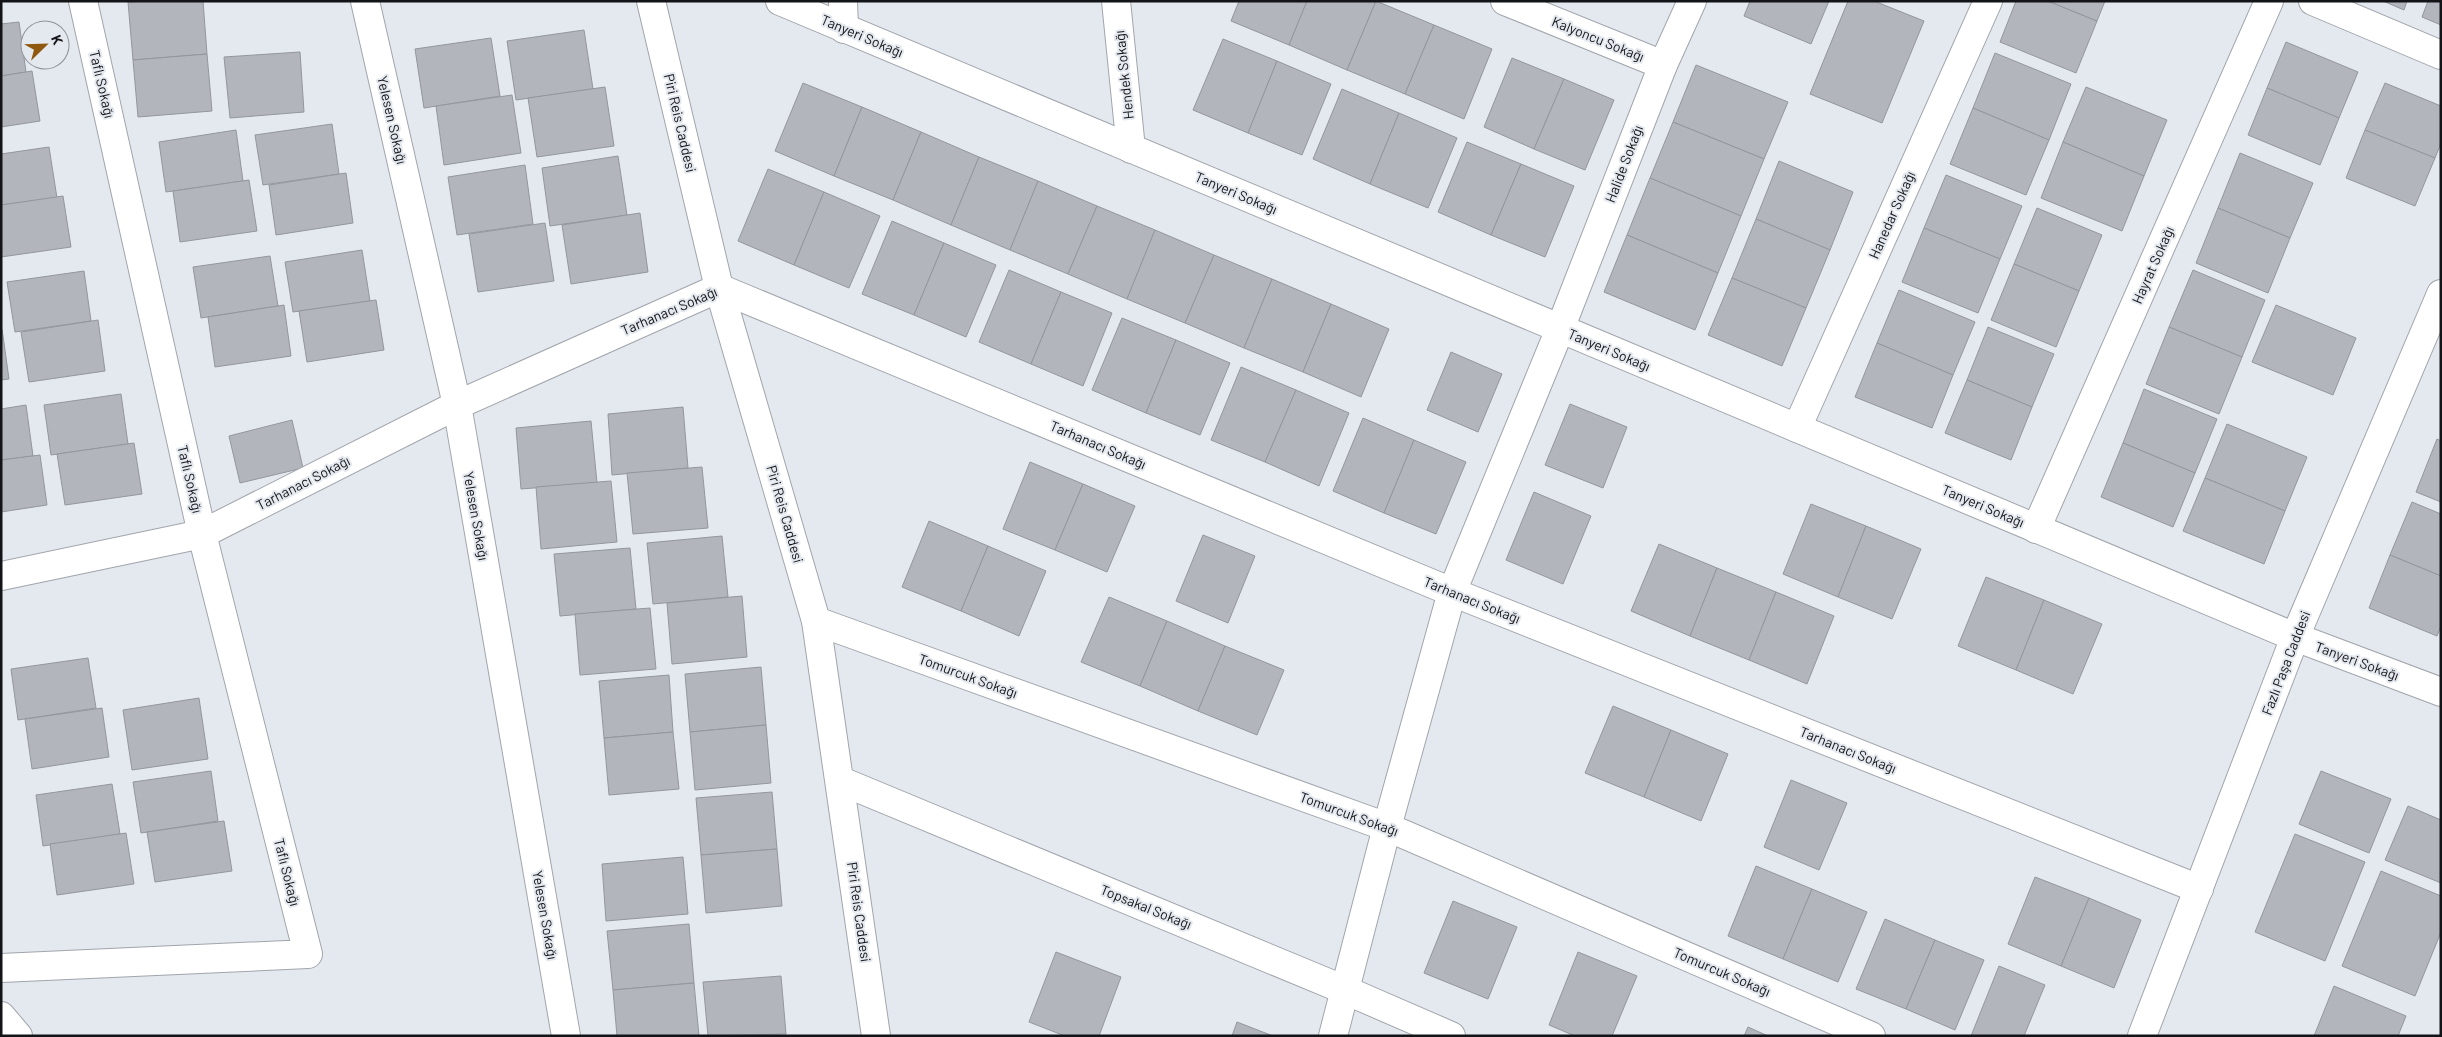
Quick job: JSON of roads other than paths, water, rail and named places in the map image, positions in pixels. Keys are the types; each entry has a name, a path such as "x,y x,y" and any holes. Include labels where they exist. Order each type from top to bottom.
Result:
{"street":[{"name":"Taflı Sokağı","path":"1,968 308,954 202,534 83,1"},
{"name":"Yelesen Sokağı","path":"365,1 457,405 566,1036"},
{"name":"Piri Reis Caddesi","path":"651,1 719,288 816,621 841,781 876,1036"},
{"name":"Tanyeri Sokağı","path":"780,1 2295,637 2441,692"},
{"path":"843,1 844,29"},
{"name":"Hendek Sokağı","path":"1116,1 1131,149"},
{"name":"Kalyoncu Sokağı","path":"1506,1 1663,65"},
{"name":"Halide Sokağı","path":"1333,1036 1386,827 1452,592 1560,329 1663,65 1692,1"},
{"name":"Hanedar Sokağı","path":"1797,428 1988,1"},
{"name":"Hayrat Sokağı","path":"2036,529 2269,1"},
{"path":"2312,1 2441,55"},
{"name":"Tarhanacı Sokağı","path":"1,576 202,534 457,405 719,288 1452,592 2199,890"},
{"name":"Fazlı Paşa Caddesi","path":"2142,1036 2295,637 2441,294"},
{"name":"Tomurcuk Sokağı","path":"816,621 1386,827 1871,1036"},
{"name":"Topsakal Sokağı","path":"841,781 1346,990 1451,1036"},
{"path":"1,1016 18,1036"}]}
